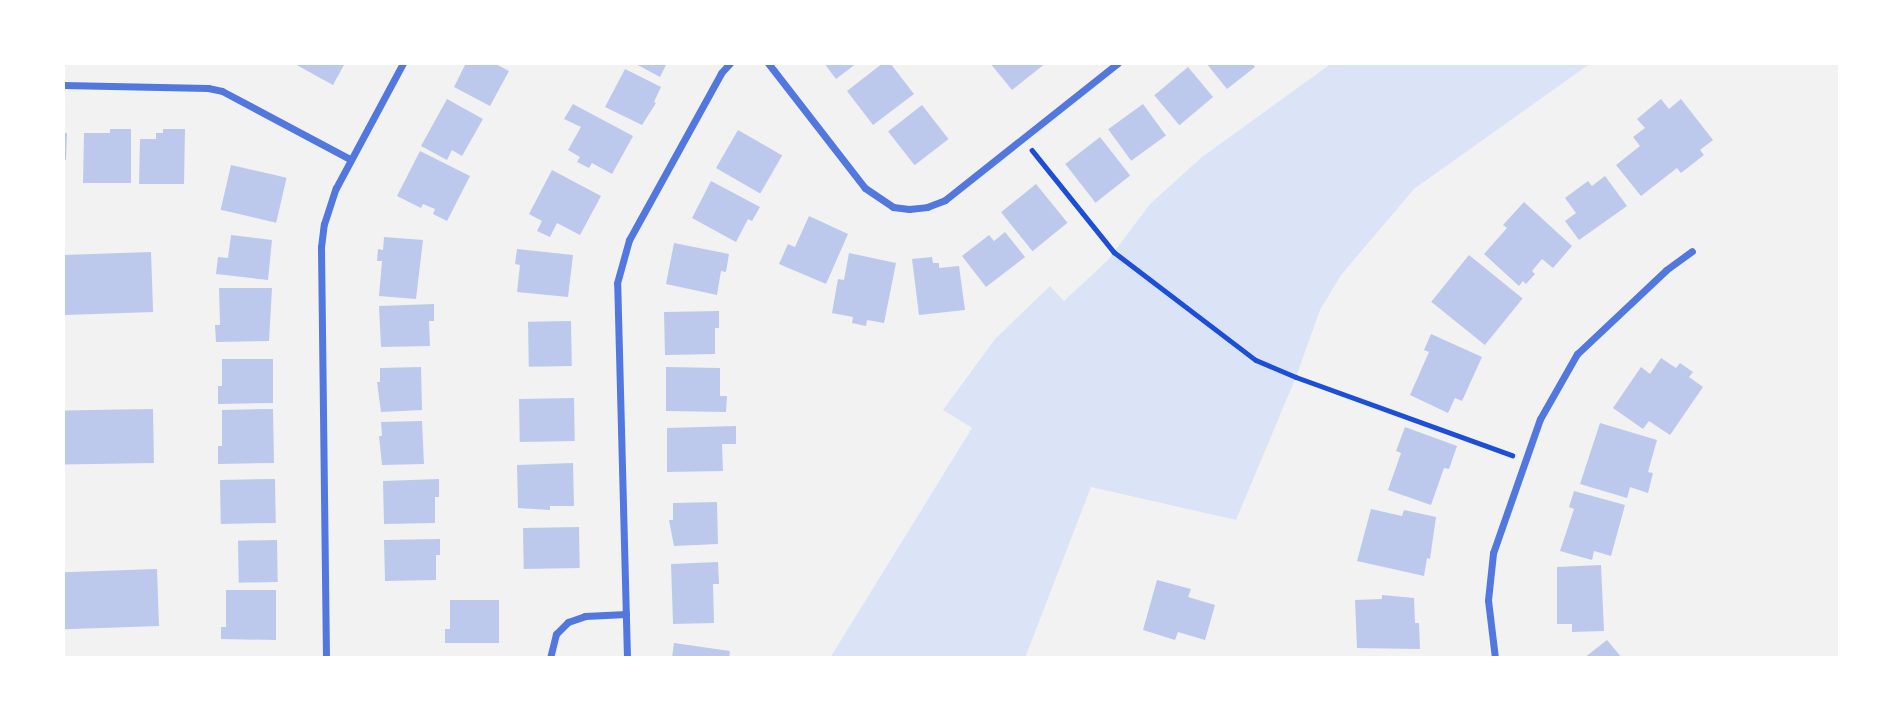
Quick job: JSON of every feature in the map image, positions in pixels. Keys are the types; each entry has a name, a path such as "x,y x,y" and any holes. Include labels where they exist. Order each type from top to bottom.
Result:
{"street":[{"path":"326,658 321,247 331,199 403,63"},
{"path":"627,658 617,283 621,260 629,240 714,85 730,63"},
{"path":"768,63 865,188 893,207 927,207 946,200 1114,64"},
{"path":"63,85 208,88 222,91 350,159"},
{"path":"1495,658 1488,600 1493,553 1540,419 1577,354 1666,270 1692,251"},
{"path":"550,658 556,634 568,622 585,616 626,614"}],"path":[{"path":"1022,138 1114,252 1256,360 1524,459"}],"shaded area":[{"path":"1332,63 1591,63 1414,189 1341,275 1320,310 1296,377 1236,520 1091,487 1025,658 830,658 972,428 943,410 995,339 1050,286 1064,301 1108,260 1150,204 1202,157"}],"building":[{"path":"293,63 345,63 333,85"},
{"path":"466,63 494,63 509,71 490,106 454,87"},
{"path":"634,63 667,63 660,77"},
{"path":"824,63 857,63 836,79"},
{"path":"883,63 890,63 914,94 873,125 847,91"},
{"path":"990,63 1046,63 1012,90"},
{"path":"1206,63 1252,63 1255,67 1227,89"},
{"path":"1188,67 1213,97 1179,125 1154,95"},
{"path":"625,69 661,87 654,102 656,103 642,125 605,107"},
{"path":"447,99 483,119 462,156 452,150 447,160 421,146"},
{"path":"1661,99 1669,109 1681,99 1713,140 1700,150 1704,155 1681,173 1677,168 1641,196 1616,165 1640,146 1633,137 1645,128 1637,119"},
{"path":"573,104 633,136 612,174 592,163 589,168 577,162 580,157 568,150 581,127 564,119"},
{"path":"1143,104 1166,136 1131,161 1108,129"},
{"path":"922,105 948,139 915,165 888,131"},
{"path":"110,129 131,129 131,183 83,183 84,133 110,133"},
{"path":"163,129 185,129 184,184 139,184 140,139 156,139 156,133 163,133"},
{"path":"738,130 782,156 760,194 716,168"},
{"path":"63,133 67,133 66,160 63,159"},
{"path":"1100,137 1130,176 1095,203 1065,164"},
{"path":"420,151 470,176 447,221 433,214 435,209 423,204 421,208 397,196"},
{"path":"231,165 287,178 276,223 221,210"},
{"path":"552,170 601,196 580,235 557,223 550,237 537,231 542,221 529,214"},
{"path":"1605,176 1627,206 1579,240 1565,221 1576,213 1565,198 1588,181 1592,186"},
{"path":"711,181 760,207 752,221 748,219 736,242 692,218"},
{"path":"1036,184 1067,223 1032,251 1001,212"},
{"path":"1524,202 1572,246 1553,268 1542,259 1532,271 1535,274 1526,284 1523,281 1519,286 1484,254 1507,228 1503,225"},
{"path":"809,216 848,234 826,284 779,264 788,244 795,247"},
{"path":"1005,232 1025,257 986,287 962,256 989,235 994,241"},
{"path":"231,235 272,240 268,280 216,274 218,257 228,258"},
{"path":"384,237 423,240 416,299 379,296 382,261 377,261 378,249 383,250"},
{"path":"674,243 729,254 726,272 721,271 717,295 666,284"},
{"path":"517,249 573,255 568,297 517,292 520,265 515,264"},
{"path":"151,252 153,312 65,315 63,255"},
{"path":"849,253 896,263 884,323 867,320 866,326 852,323 853,317 832,313 838,279 844,280"},
{"path":"1469,255 1523,298 1485,345 1431,302"},
{"path":"932,257 933,263 939,263 939,268 959,266 965,310 919,315 912,259"},
{"path":"219,288 272,288 269,341 216,342 215,325 220,325"},
{"path":"434,304 434,321 429,321 430,346 381,347 379,306"},
{"path":"719,311 719,328 715,328 715,354 665,355 664,312"},
{"path":"571,321 572,366 529,367 528,322"},
{"path":"1431,334 1482,357 1462,401 1455,398 1448,413 1410,395 1429,352 1424,350"},
{"path":"1661,358 1676,368 1680,363 1693,372 1689,377 1703,387 1670,435 1649,421 1643,429 1613,408 1641,367 1650,374"},
{"path":"222,359 273,359 273,403 218,404 218,386 222,386"},
{"path":"421,367 422,410 381,412 377,382 380,382 380,368"},
{"path":"666,367 720,368 720,396 727,396 726,412 666,411"},
{"path":"574,398 575,441 520,442 519,399"},
{"path":"153,409 154,463 64,465 63,411"},
{"path":"273,409 274,463 218,464 218,446 222,446 222,410"},
{"path":"422,421 424,464 382,465 379,436 382,436 381,422"},
{"path":"1600,423 1657,440 1648,472 1653,473 1648,493 1630,487 1627,498 1580,484"},
{"path":"736,426 736,444 722,444 723,471 667,472 667,428"},
{"path":"1405,427 1457,446 1449,469 1444,468 1431,505 1388,490 1401,453 1396,451"},
{"path":"573,463 574,506 550,506 550,510 518,508 517,465"},
{"path":"275,479 276,523 221,524 220,480"},
{"path":"439,479 439,497 435,497 435,523 384,524 383,481"},
{"path":"1574,491 1625,505 1611,556 1594,551 1592,560 1560,551 1574,509 1569,507"},
{"path":"717,502 718,544 674,546 669,520 673,520 673,503"},
{"path":"1371,509 1402,516 1404,510 1436,517 1430,559 1427,558 1424,576 1357,561"},
{"path":"579,527 580,568 524,569 523,528"},
{"path":"440,539 440,555 436,555 436,580 385,581 384,540"},
{"path":"277,540 278,582 239,583 238,541"},
{"path":"718,562 719,584 713,584 714,623 673,624 671,564"},
{"path":"1601,565 1604,631 1572,632 1572,624 1557,624 1557,567"},
{"path":"157,569 159,626 65,629 63,572"},
{"path":"1157,580 1191,589 1188,597 1215,605 1205,640 1178,632 1175,640 1143,630"},
{"path":"226,590 276,590 276,640 221,639 221,627 226,627"},
{"path":"1382,595 1414,598 1420,649 1357,648 1355,600 1382,599"},
{"path":"450,600 499,600 499,643 445,643 445,629 450,629"},
{"path":"1607,640 1622,658 1584,658"},
{"path":"674,643 730,651 729,658 672,658"}]}
